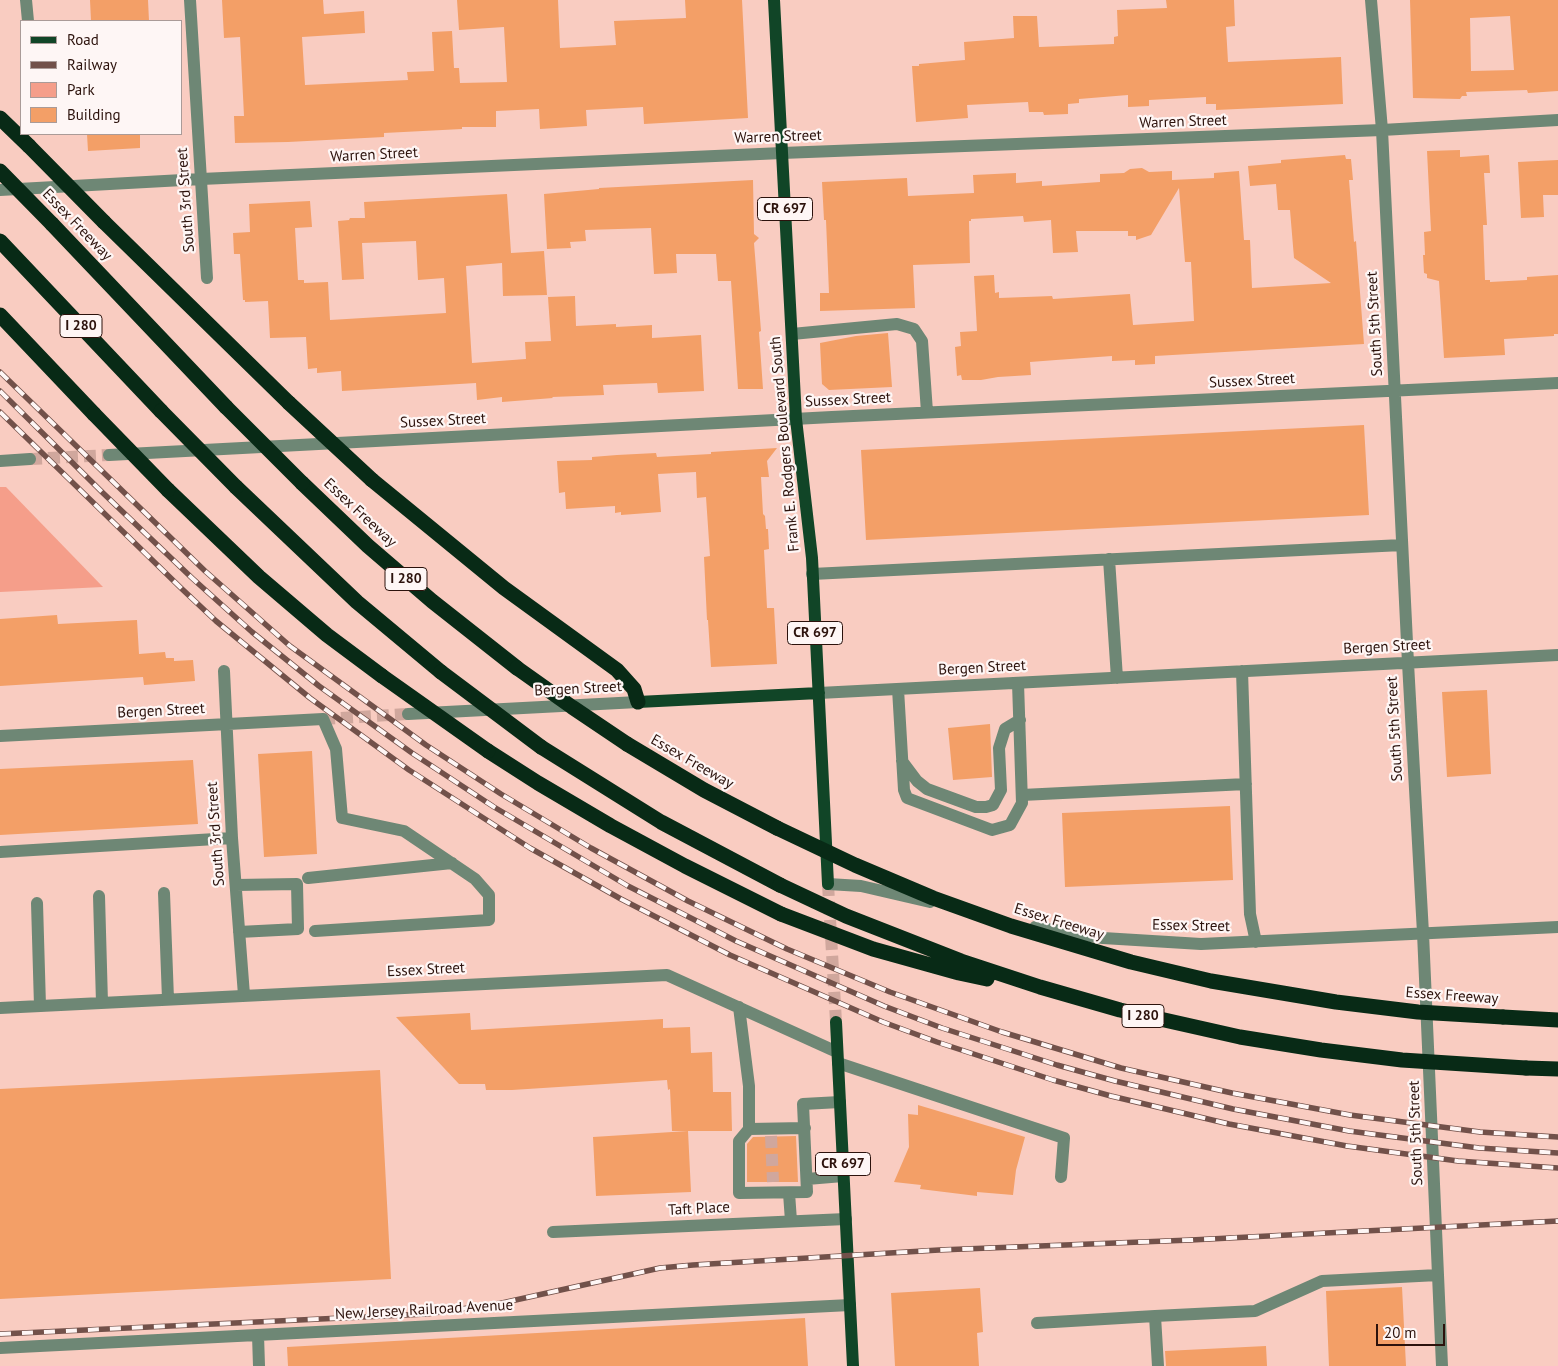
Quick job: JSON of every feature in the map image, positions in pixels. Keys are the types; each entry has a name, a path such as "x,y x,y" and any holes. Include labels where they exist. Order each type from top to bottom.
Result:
{"highway":[{"path":"0,118 104,222 372,480 504,588 624,675 634,689 638,702"},
{"name":"Essex Freeway","path":"0,170 226,407 302,483 375,551 432,601 517,668 627,744 704,790 777,828 855,865 933,898 1019,929 1131,962 1211,981 1336,1002 1418,1012 1558,1020"},
{"name":"I 280","path":"0,241 161,411 236,487 357,602 441,672 541,747 661,822 780,885 846,916 1001,975 1079,999 1199,1029 1281,1044 1402,1060 1558,1069"},
{"path":"0,315 168,490 259,577 328,635 382,676 488,751 538,783 692,870 781,914 839,937 917,962 1079,999"}],"main road":[{"name":"Frank E. Rodgers Boulevard South","path":"774,0 796,419 812,574 828,884"},
{"name":"Bergen Street","path":"638,702 819,693"},
{"name":"CR 697","path":"836,1022 853,1366"}],"street":[{"path":"26,0 28,20"},
{"name":"South 3rd Street","path":"190,0 207,278"},
{"name":"South 5th Street","path":"1371,0 1382,130 1423,933 1442,1366"},
{"name":"Warren Street","path":"0,190 782,153 1382,130 1558,120"},
{"path":"792,334 897,324 914,329 922,341 927,412"},
{"name":"Sussex Street","path":"109,455 927,412 1558,383"},
{"path":"0,460 30,459"},
{"path":"812,574 1402,544"},
{"path":"1108,559 1117,678"},
{"name":"Bergen Street","path":"819,693 1558,655"},
{"name":"South 3rd Street","path":"224,671 232,838 244,995"},
{"path":"1242,671 1250,914 1256,942"},
{"path":"898,689 904,790 907,798 992,830 1010,824 1022,803 1018,683"},
{"name":"Bergen Street","path":"408,714 638,702"},
{"name":"Bergen Street","path":"0,736 324,719 336,749 342,818 404,831 452,863"},
{"path":"902,761 916,781 928,789 976,807 986,808 992,805 1001,790 1000,748 1006,729 1020,720"},
{"path":"1022,795 1246,784"},
{"path":"0,852 232,838"},
{"path":"308,878 452,863 474,879 490,894 489,920 315,931"},
{"path":"236,885 297,884 298,929 238,932"},
{"name":"Essex Street","path":"828,884 852,885 879,890 1030,926 1103,938 1178,944 1558,927"},
{"path":"164,893 168,999"},
{"path":"99,896 102,1003"},
{"path":"37,903 40,1006"},
{"name":"Essex Street","path":"0,1008 667,975 739,1007 837,1057 1064,1138 1061,1177"},
{"path":"739,1007 749,1086 749,1129 739,1141 739,1193 773,1188 789,1193 808,1192 804,1104 840,1102"},
{"path":"749,1129 771,1132 805,1128"},
{"path":"807,1179 844,1176"},
{"path":"789,1193 790,1221"},
{"name":"Taft Place","path":"553,1232 846,1219"},
{"path":"1037,1323 1255,1311 1322,1281 1438,1275"},
{"name":"New Jersey Railroad Avenue","path":"0,1348 850,1305"},
{"path":"1155,1316 1158,1366"},
{"path":"258,1335 260,1366"}],"green space":[{"path":"0,487 6,487 103,587 0,592"}],"building":[{"path":"90,0 148,0 149,20 91,20"},
{"path":"222,0 323,0 324,14 364,11 365,33 302,37 305,85 408,80 407,72 434,71 432,32 452,31 454,68 459,68 460,83 507,82 504,27 459,30 457,0 558,0 560,48 616,45 614,21 686,18 685,0 742,0 748,118 644,124 643,107 586,110 587,126 540,129 539,109 496,111 496,127 462,127 462,129 384,133 384,137 235,143 234,116 244,116 240,37 224,38"},
{"path":"1166,0 1234,0 1235,26 1226,27 1228,62 1341,57 1343,104 1216,110 1216,104 1206,104 1206,97 1149,100 1149,106 1128,107 1128,95 1079,99 1079,103 1068,104 1068,114 1044,115 1043,112 1029,112 1028,102 967,105 968,118 916,122 912,66 965,60 964,42 1014,38 1013,16 1037,16 1039,47 1114,44 1114,37 1118,36 1117,10 1167,8"},
{"path":"1410,0 1558,0 1558,91 1528,93 1527,90 1466,92 1467,96 1462,96 1460,99 1413,98","holes":["1510,16 1514,70 1471,71 1470,18"]},
{"path":"87,135 140,135 140,148 88,151"},
{"path":"1460,150 1460,157 1489,155 1490,173 1484,173 1487,225 1483,225 1485,280 1490,280 1490,282 1527,280 1527,277 1558,275 1558,334 1554,334 1554,336 1504,339 1505,355 1444,358 1439,281 1427,278 1427,274 1424,273 1424,232 1431,231 1427,151"},
{"path":"1345,155 1346,159 1351,159 1353,180 1349,180 1364,344 1155,356 1155,364 1135,365 1135,360 1112,361 1112,356 1030,362 1031,375 981,380 962,380 961,375 957,376 955,347 961,346 960,332 977,331 974,276 994,275 995,293 999,292 999,298 1052,296 1053,299 1130,294 1133,325 1194,321 1191,262 1185,262 1179,188 1151,235 1136,240 1136,236 1128,236 1128,231 1076,231 1078,252 1053,253 1051,220 1024,222 1023,216 971,219 969,221 970,263 913,265 915,308 820,311 820,293 829,293 826,220 824,220 822,182 907,178 908,196 974,193 973,175 1016,173 1016,183 1042,181 1042,186 1100,182 1100,174 1124,173 1130,169 1142,168 1149,172 1172,171 1172,180 1214,178 1214,173 1239,171 1244,240 1250,240 1252,288 1331,283 1294,258 1290,210 1278,210 1276,184 1250,186 1248,166 1281,163 1281,160"},
{"path":"1558,160 1558,195 1543,195 1544,217 1521,218 1518,162"},
{"path":"753,180 754,234 759,238 754,243 761,331 759,332 763,389 738,389 731,281 718,281 716,254 676,254 677,273 654,274 651,228 585,230 586,241 570,242 571,248 547,249 544,194 599,188"},
{"path":"507,194 511,253 544,251 547,295 503,296 502,263 466,266 472,363 526,359 525,342 551,341 548,297 575,296 576,326 616,324 616,327 652,325 652,338 701,335 704,391 658,393 657,383 603,385 604,395 552,397 502,402 502,397 477,400 476,383 342,391 341,371 317,373 317,368 308,369 306,337 270,338 268,301 245,302 243,300 240,254 234,254 233,233 250,232 249,204 310,201 312,227 295,228 298,280 304,280 304,283 328,282 330,320 446,313 444,278 418,280 416,241 362,243 364,279 342,280 338,221 349,220 350,218 365,218 364,202"},
{"path":"888,333 892,387 829,390 822,384 820,343 856,336"},
{"path":"1364,425 1369,515 866,540 861,450"},
{"path":"777,448 767,461 769,477 761,477 763,514 765,516 766,529 768,529 769,549 764,550 767,608 774,608 777,664 711,667 704,557 710,556 706,497 697,498 696,472 658,474 661,512 621,515 621,512 615,513 615,506 566,509 565,492 559,493 557,461 592,460 592,457 617,455 656,453 657,457"},
{"path":"57,615 58,624 137,620 139,654 165,652 166,658 174,658 174,661 193,660 195,681 144,685 143,677 0,686 0,619"},
{"path":"1487,690 1491,774 1447,777 1442,692"},
{"path":"990,724 992,777 953,780 948,728"},
{"path":"312,751 317,854 264,857 258,754"},
{"path":"193,760 198,824 0,835 0,769"},
{"path":"1230,806 1233,880 1065,887 1062,813"},
{"path":"470,1013 471,1030 663,1019 663,1028 690,1027 691,1053 712,1052 713,1092 731,1092 732,1131 672,1131 670,1089 668,1090 667,1080 512,1090 486,1090 485,1084 459,1084 396,1017"},
{"path":"380,1070 391,1279 0,1299 0,1089"},
{"path":"918,1105 1025,1137 1016,1170 1013,1195 977,1192 977,1196 920,1189 921,1185 894,1182 909,1147 908,1114 918,1115"},
{"path":"688,1131 691,1192 596,1196 593,1137"},
{"path":"796,1136 798,1182 747,1182 747,1144 753,1137"},
{"path":"1402,1287 1406,1366 1329,1366 1326,1291"},
{"path":"980,1288 983,1332 977,1333 979,1366 895,1366 891,1293"},
{"path":"805,1318 808,1366 288,1366 287,1347"},
{"path":"1266,1346 1267,1366 1166,1366 1165,1351"}],"tunnel":[{"path":"30,459 109,455"},
{"path":"323,719 408,714"},
{"path":"828,884 836,1022"},
{"path":"771,1136 773,1182"}],"railway":[{"path":"0,372 205,571 290,646 426,745 501,794 591,848 688,901 787,949 890,992 1002,1032 1121,1068 1232,1093 1350,1115 1480,1132 1558,1137"},
{"path":"0,391 192,578 252,632 319,686 412,753 494,807 628,886 736,941 884,1006 942,1028 1057,1065 1115,1081 1233,1109 1349,1131 1479,1148 1558,1153"},
{"path":"0,412 216,621 310,698 409,770 530,848 621,899 730,955 883,1022 937,1042 1053,1080 1111,1096 1229,1124 1347,1146 1458,1161 1558,1168"},
{"path":"0,1334 427,1314 502,1303 660,1268 693,1265 939,1250 1191,1240 1558,1221"}]}
